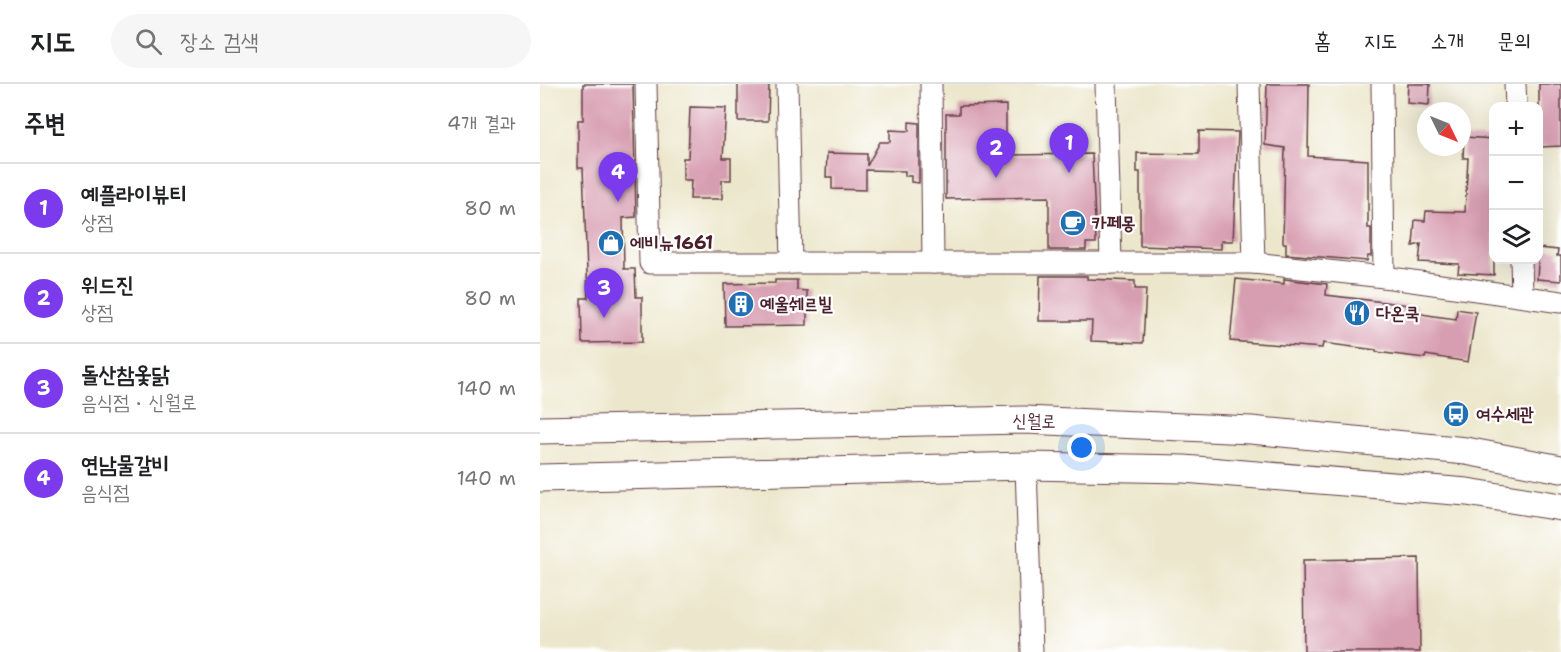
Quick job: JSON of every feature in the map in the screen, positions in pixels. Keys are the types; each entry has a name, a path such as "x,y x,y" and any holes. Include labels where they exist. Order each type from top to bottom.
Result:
{"street":[{"path":"646,84 650,263 1254,263 1384,277 1561,302"},
{"path":"787,84 791,263"},
{"path":"930,84 933,263"},
{"path":"1106,84 1111,263"},
{"path":"1249,84 1254,263"},
{"path":"1382,84 1384,277"},
{"path":"1515,84 1516,102"},
{"path":"1521,264 1522,295"},
{"name":"신월로","path":"540,430 1025,420 1263,431 1466,451 1561,469"},
{"path":"540,478 1026,466 1184,469 1467,492 1561,507"},
{"path":"1026,466 1032,652"}],"building":[{"path":"583,84 633,84 636,217 623,218 624,269 635,269 636,297 642,297 642,342 582,343 581,298 588,298 583,168 578,168 578,120 583,120"},
{"path":"738,84 769,84 768,121 738,121"},
{"path":"1267,84 1309,84 1308,156 1368,160 1368,228 1371,228 1371,256 1368,256 1367,261 1286,254 1286,243 1283,243 1285,148 1265,145"},
{"path":"1408,84 1430,84 1429,102 1407,103"},
{"path":"1539,84 1561,84 1561,146 1543,147 1543,102 1539,102"},
{"path":"1006,105 1006,155 1092,154 1096,243 1086,243 1086,250 1049,250 1049,197 946,199 946,114 959,114 959,106"},
{"path":"690,107 726,108 723,158 731,158 731,180 722,180 722,199 690,199 691,180 683,180 683,158 688,158"},
{"path":"909,122 919,123 919,183 911,182 911,176 905,176 905,171 866,170 866,190 832,189 832,177 826,177 827,153 867,154 867,166 880,142 890,142 890,130 909,131"},
{"path":"1199,131 1238,132 1233,241 1221,241 1221,249 1140,246 1140,172 1137,172 1137,153 1199,154"},
{"path":"1471,137 1489,139 1489,264 1494,264 1494,275 1458,273 1459,264 1419,262 1421,244 1413,246 1415,220 1425,221 1426,211 1465,212 1468,158 1463,158 1463,156 1471,156"},
{"path":"1543,248 1558,250 1557,256 1561,256 1561,281 1537,279 1538,264 1543,264"},
{"path":"1040,276 1087,276 1087,279 1135,281 1135,289 1146,289 1143,343 1091,341 1092,321 1039,321"},
{"path":"1236,279 1284,284 1284,279 1327,284 1326,295 1417,306 1416,313 1434,316 1456,319 1457,309 1476,312 1468,362 1426,355 1425,358 1376,352 1376,350 1323,343 1322,348 1230,341"},
{"path":"775,280 797,280 797,290 807,291 807,325 725,326 724,284 775,283"},
{"path":"1419,558 1420,652 1304,652 1303,560"}],"place":[{"name":"예플라이뷰티","path":"1069,173"},
{"name":"위드진","path":"996,178"},
{"name":"연남물갈비","path":"618,202"},
{"name":"카페몽","path":"1073,223"},
{"name":"에비뉴1661","path":"611,243"},
{"name":"예울쉐르빌","path":"741,304"},
{"name":"다온쿡","path":"1357,313"},
{"name":"돌산참옻닭","path":"604,318"},
{"name":"여수세관","path":"1456,414"}]}
